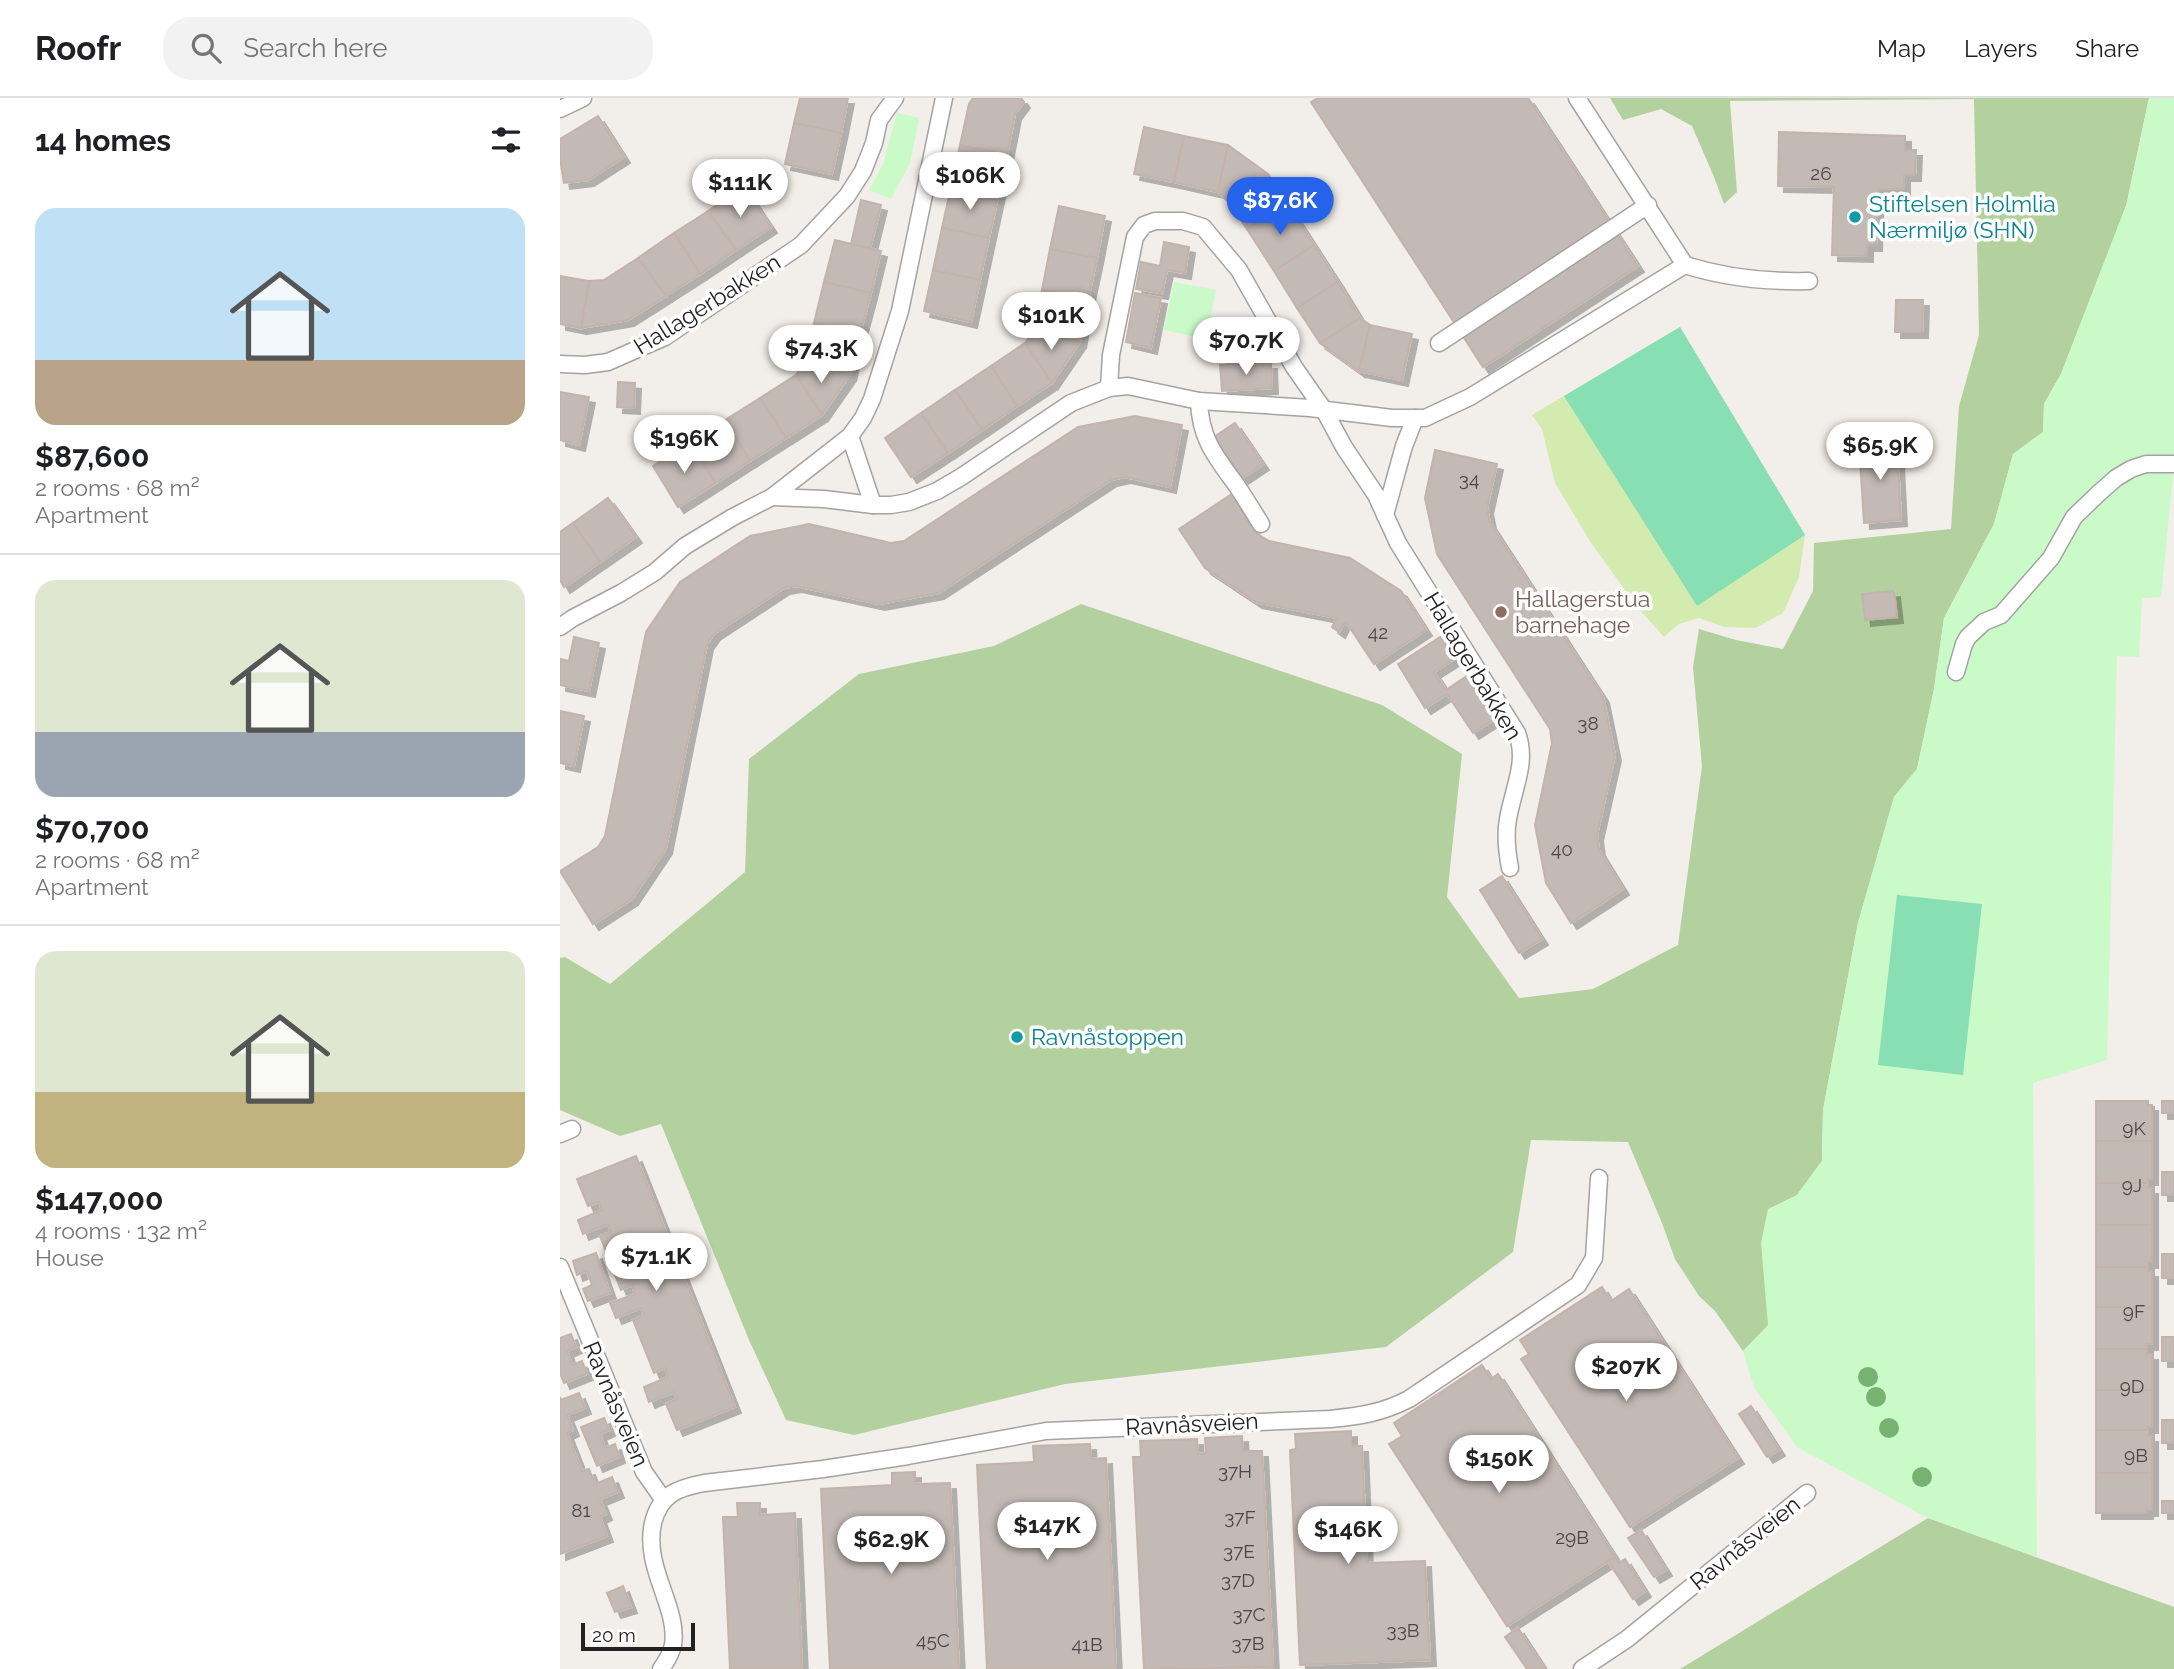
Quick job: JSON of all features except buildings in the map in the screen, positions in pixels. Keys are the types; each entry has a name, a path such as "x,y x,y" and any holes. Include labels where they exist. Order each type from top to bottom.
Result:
{"lane":[{"path":"560,109 583,98"},
{"name":"Hallagerbakken","path":"560,364 608,362 665,337 801,245 847,196 863,171 874,143 879,120 895,98"},
{"path":"560,627 655,572 685,546 772,497 850,436 872,399 900,311 944,98"},
{"path":"1577,98 1685,265 1714,274 1758,281 1809,281"},
{"path":"1438,343 1648,205"},
{"name":"Hallagerbakken","path":"1109,388 1111,355 1135,237 1144,225 1155,220 1183,221 1203,227 1239,270 1294,367 1377,495 1398,543 1517,733 1522,751 1508,819 1507,850 1510,868"},
{"path":"772,497 824,499 873,505 909,502 937,491 961,477 1071,403 1109,388 1128,386 1199,401 1392,418 1425,418 1487,387 1685,265"},
{"path":"1199,401 1199,417 1204,437 1261,524"},
{"path":"1385,515 1404,446 1415,418"},
{"path":"850,436 873,505"},
{"path":"1956,672 1968,637 1984,622 2001,615 2051,558 2074,517 2099,493 2131,469 2146,464 2174,464"},
{"name":"Ravnåsveien","path":"560,1267 644,1472 663,1499 686,1487 704,1483 823,1469 1046,1431 1330,1419 1385,1411 1409,1399 1578,1285 1594,1258 1599,1178"},
{"name":"Ravnåsveien","path":"1582,1669 1627,1639 1807,1493"},
{"path":"661,1669 673,1646 673,1632 651,1546 655,1515 663,1499"}],"green space":[{"path":"1610,98 2149,98 2126,206 2061,374 2044,404 2043,432 2013,454 1994,524 1944,618 1934,689 1917,769 1894,797 1858,923 1823,1110 1822,1161 1797,1195 1768,1210 1769,1325 1743,1351 1715,1311 1699,1296 1675,1259 1628,1142 1531,1140 1513,1252 1386,1347 1065,1384 854,1435 786,1420 749,1340 661,1124 620,1136 560,1110 560,958 565,957 610,984 745,872 749,759 859,674 994,646 1081,604 1382,705 1462,754 1447,897 1519,998 1593,989 1678,945 1702,766 1693,667 1699,629 1736,640 1783,649 1813,591 1814,543 1951,529 1959,406 1979,335 1974,99 1730,101 1737,192 1724,204 1692,126 1661,109 1623,120"},
{"path":"2149,98 2174,98 2174,466 2161,597 2142,598 2139,657 2117,656 2107,1060 2033,1083 2037,1557 1928,1518 1797,1447 1754,1387 1743,1351 1768,1325 1761,1243 1768,1209 1797,1195 1822,1161 1823,1110 1858,923 1894,797 1917,769 1934,689 1944,618 1994,524 2013,454 2043,432 2044,404 2061,374 2127,203"},
{"path":"897,113 919,118 910,163 891,199 869,190 883,164"},
{"path":"1174,282 1216,290 1206,339 1164,330"},
{"path":"1680,327 1805,535 1799,577 1783,613 1755,628 1724,627 1699,618 1679,624 1664,637 1638,608 1591,543 1555,483 1542,429 1532,415"},
{"path":"1680,327 1805,535 1697,606 1564,396"},
{"path":"1897,895 1982,904 1963,1075 1878,1065"},
{"path":"1928,1518 2174,1607 2174,1669 1680,1669"}],"place":[{"name":"Stiftelsen Holmlia Nærmiljø (SHN)","path":"1855,217"},
{"name":"Hallagerstua barnehage","path":"1501,612"},
{"name":"Ravnåstoppen","path":"1017,1037"}]}
